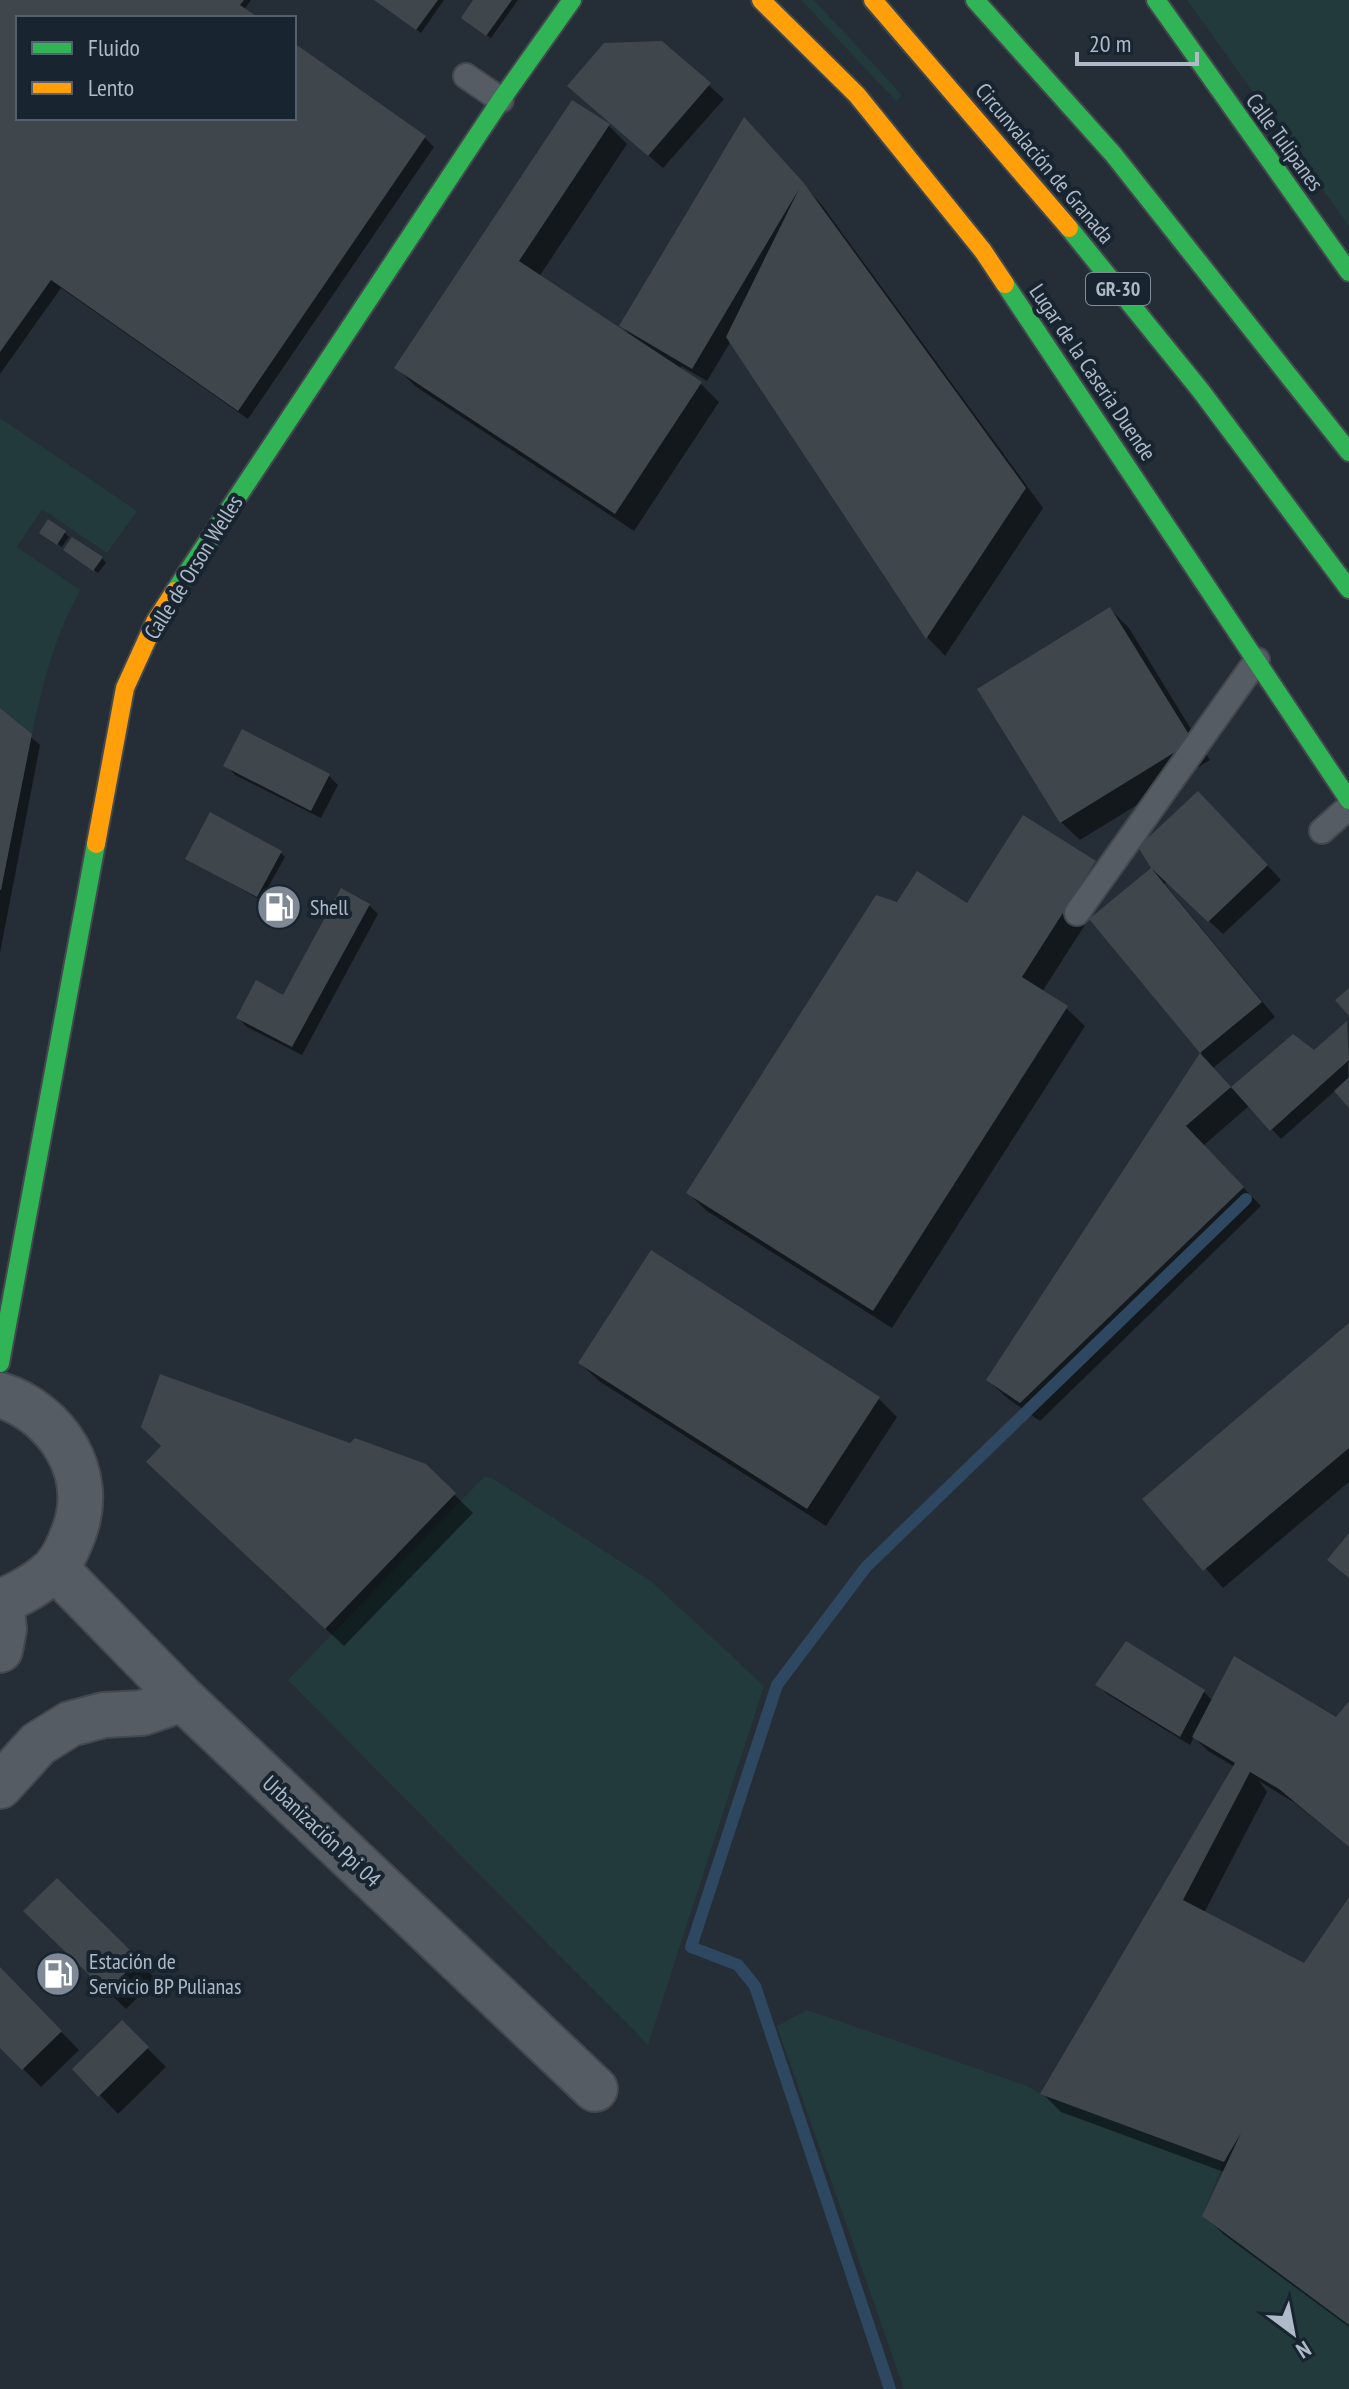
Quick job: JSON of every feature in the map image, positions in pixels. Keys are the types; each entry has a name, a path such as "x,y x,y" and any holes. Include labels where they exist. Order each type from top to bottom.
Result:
{"main road":[{"name":"Calle de Orson Welles","path":"0,1363 125,688 163,608 501,100 572,0"},
{"name":"Lugar de la Caseria Duende","path":"761,0 857,95 983,251 1349,800"},
{"name":"Circunvalación de Granada","path":"873,0 1086,248 1201,391 1349,589"},
{"path":"975,0 1113,154 1349,452"},
{"name":"Calle Tulipanes","path":"1156,0 1349,272"}],"street":[{"path":"0,1395 18,1401 39,1414 57,1431 70,1452 78,1475 80,1500 77,1524 69,1548 55,1568 30,1589 0,1602 4,1629 0,1650"},
{"name":"Urbanización Ppi 04","path":"55,1568 183,1699 595,2089"},
{"path":"0,1786 38,1744 70,1724 104,1715 142,1713 183,1699"}],"lane":[{"path":"466,76 501,100"},
{"path":"1077,913 1257,660"},
{"path":"1322,831 1349,807"}],"green space":[{"path":"801,0 814,0 902,95 896,101"},
{"path":"1187,0 1349,0 1349,226"},
{"path":"0,418 137,511 107,553 42,509 17,547 80,590 50,660 32,734 0,708"},
{"path":"484,1477 492,1478 652,1582 764,1686 648,2045 288,1680"},
{"path":"807,2010 1030,2087 1040,2094 1224,2162 1202,2216 1349,2325 1349,2389 904,2389 777,2026"}],"building":[{"path":"0,0 244,0 240,5 256,16 16,16 16,120 296,120 296,44 426,136 238,411 51,280 0,352"},
{"path":"374,0 438,0 416,30"},
{"path":"473,0 512,0 486,36 461,18"},
{"path":"662,41 711,83 648,156 567,86 604,43"},
{"path":"572,100 610,124 519,261 702,382 615,514 394,368"},
{"path":"744,117 803,182 1026,488 926,639 726,337 799,189 692,369 619,326"},
{"path":"48,519 66,531 57,545 39,533"},
{"path":"72,537 103,557 93,571 63,550"},
{"path":"1110,607 1193,741 1060,823 977,689"},
{"path":"0,708 32,734 1,890 0,890"},
{"path":"242,729 330,774 311,811 223,766"},
{"path":"1198,791 1268,865 1208,922 1152,869 1262,1002 1200,1053 1089,919 1151,868 1138,847"},
{"path":"210,812 282,851 257,897 185,859"},
{"path":"1023,815 1096,861 1022,977 1068,1006 873,1311 686,1193 876,895 897,902 917,871 967,903"},
{"path":"341,888 370,904 292,1047 236,1018 256,980 283,995"},
{"path":"1349,988 1349,1016 1335,1000"},
{"path":"1347,1021 1349,1060 1270,1131 1231,1087 1293,1034 1314,1050"},
{"path":"1200,1053 1231,1087 1186,1126 1244,1187 1020,1403 986,1380"},
{"path":"1349,1077 1349,1108 1334,1091"},
{"path":"651,1250 880,1397 807,1509 578,1363"},
{"path":"1349,1323 1349,1448 1203,1571 1142,1499"},
{"path":"160,1374 350,1443 355,1438 426,1464 456,1493 325,1629 146,1462 161,1446 141,1427"},
{"path":"1349,1533 1349,1578 1327,1560"},
{"path":"1126,1641 1205,1690 1180,1737 1095,1685"},
{"path":"1234,1656 1336,1717 1349,1701 1349,1847 1279,1789 1250,1772 1183,1900 1304,1963 1349,1897 1349,2325 1202,2216 1241,2133 1224,2162 1040,2094 1235,1763 1192,1737"},
{"path":"57,1878 139,1959 107,1992 23,1911"},
{"path":"0,1967 62,2031 22,2070 0,2048"},
{"path":"122,2020 149,2047 98,2097 72,2069"}],"waterway":[{"path":"890,2389 755,1986 738,1965 691,1947 777,1685 866,1567 1246,1199"}],"traffic: fast":[{"path":"175,591 501,100 572,0"},
{"path":"975,0 1113,154 1349,452"},
{"path":"1156,0 1349,272"},
{"path":"1069,228 1201,391 1349,589"},
{"path":"1005,284 1349,800"},
{"path":"0,1363 96,844"}],"traffic: slow":[{"path":"761,0 857,95 983,251 1005,284"},
{"path":"873,0 1069,228"},
{"path":"96,844 125,688 155,622 175,591"}],"place":[{"name":"Shell","path":"279,907"},
{"name":"Estación de Servicio BP Pulianas","path":"58,1974"}]}
